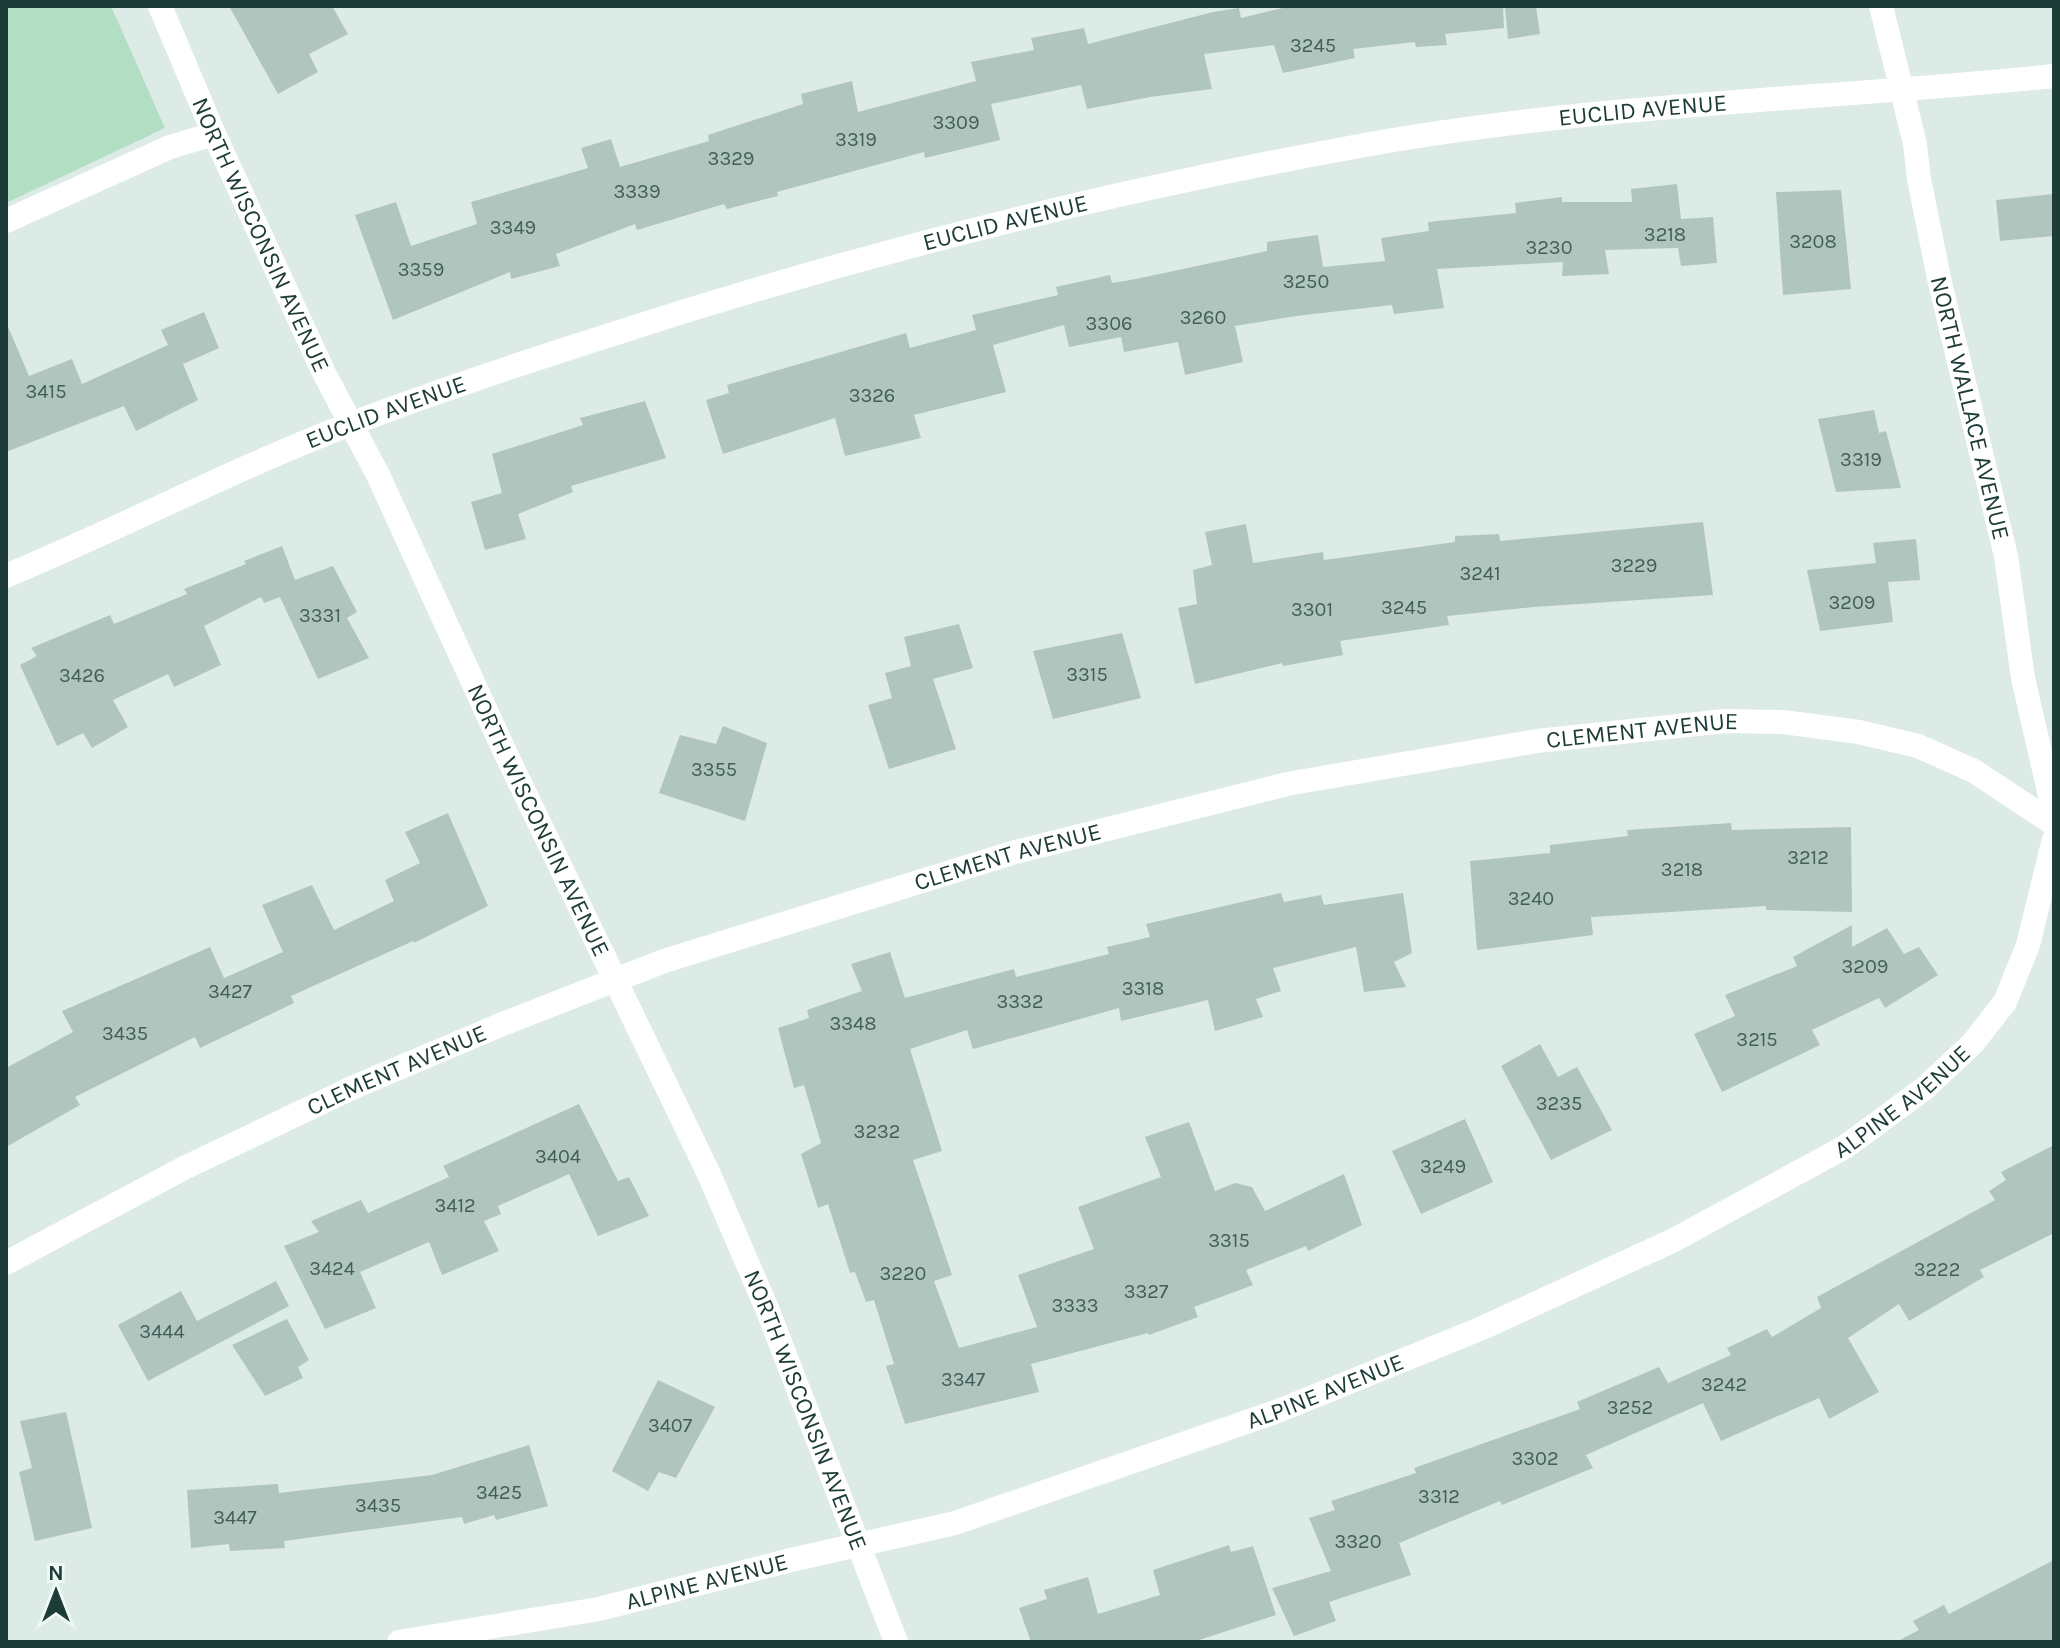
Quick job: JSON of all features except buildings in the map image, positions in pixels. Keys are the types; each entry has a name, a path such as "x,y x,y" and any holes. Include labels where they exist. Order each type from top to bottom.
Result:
{"street":[{"name":"NORTH WISCONSIN AVENUE","path":"160,6 214,134 349,425 378,475 613,979 708,1172 768,1311 896,1642"},
{"name":"NORTH WALLACE AVENUE","path":"1881,6 1915,144 1940,283 2006,556 2023,678 2054,813"},
{"name":"EUCLID AVENUE","path":"6,576 266,458 458,384 737,294 1052,209 1356,146 1510,123 1701,103 1944,87 2054,76"},
{"path":"6,221 170,147 214,134"},
{"name":"CLEMENT AVENUE","path":"6,1263 184,1168 354,1087 613,979 1012,853 1287,784 1537,741 1709,722 1783,722 1859,732 1918,746 1974,771 2054,824"},
{"name":"ALPINE AVENUE","path":"399,1642 599,1609 791,1560 860,1547 955,1523 1278,1411 1480,1329 1672,1241 1845,1147 1925,1088 1973,1043 2005,1002 2028,945 2054,839"}],"green space":[{"path":"6,6 111,6 165,128 6,203"}]}
